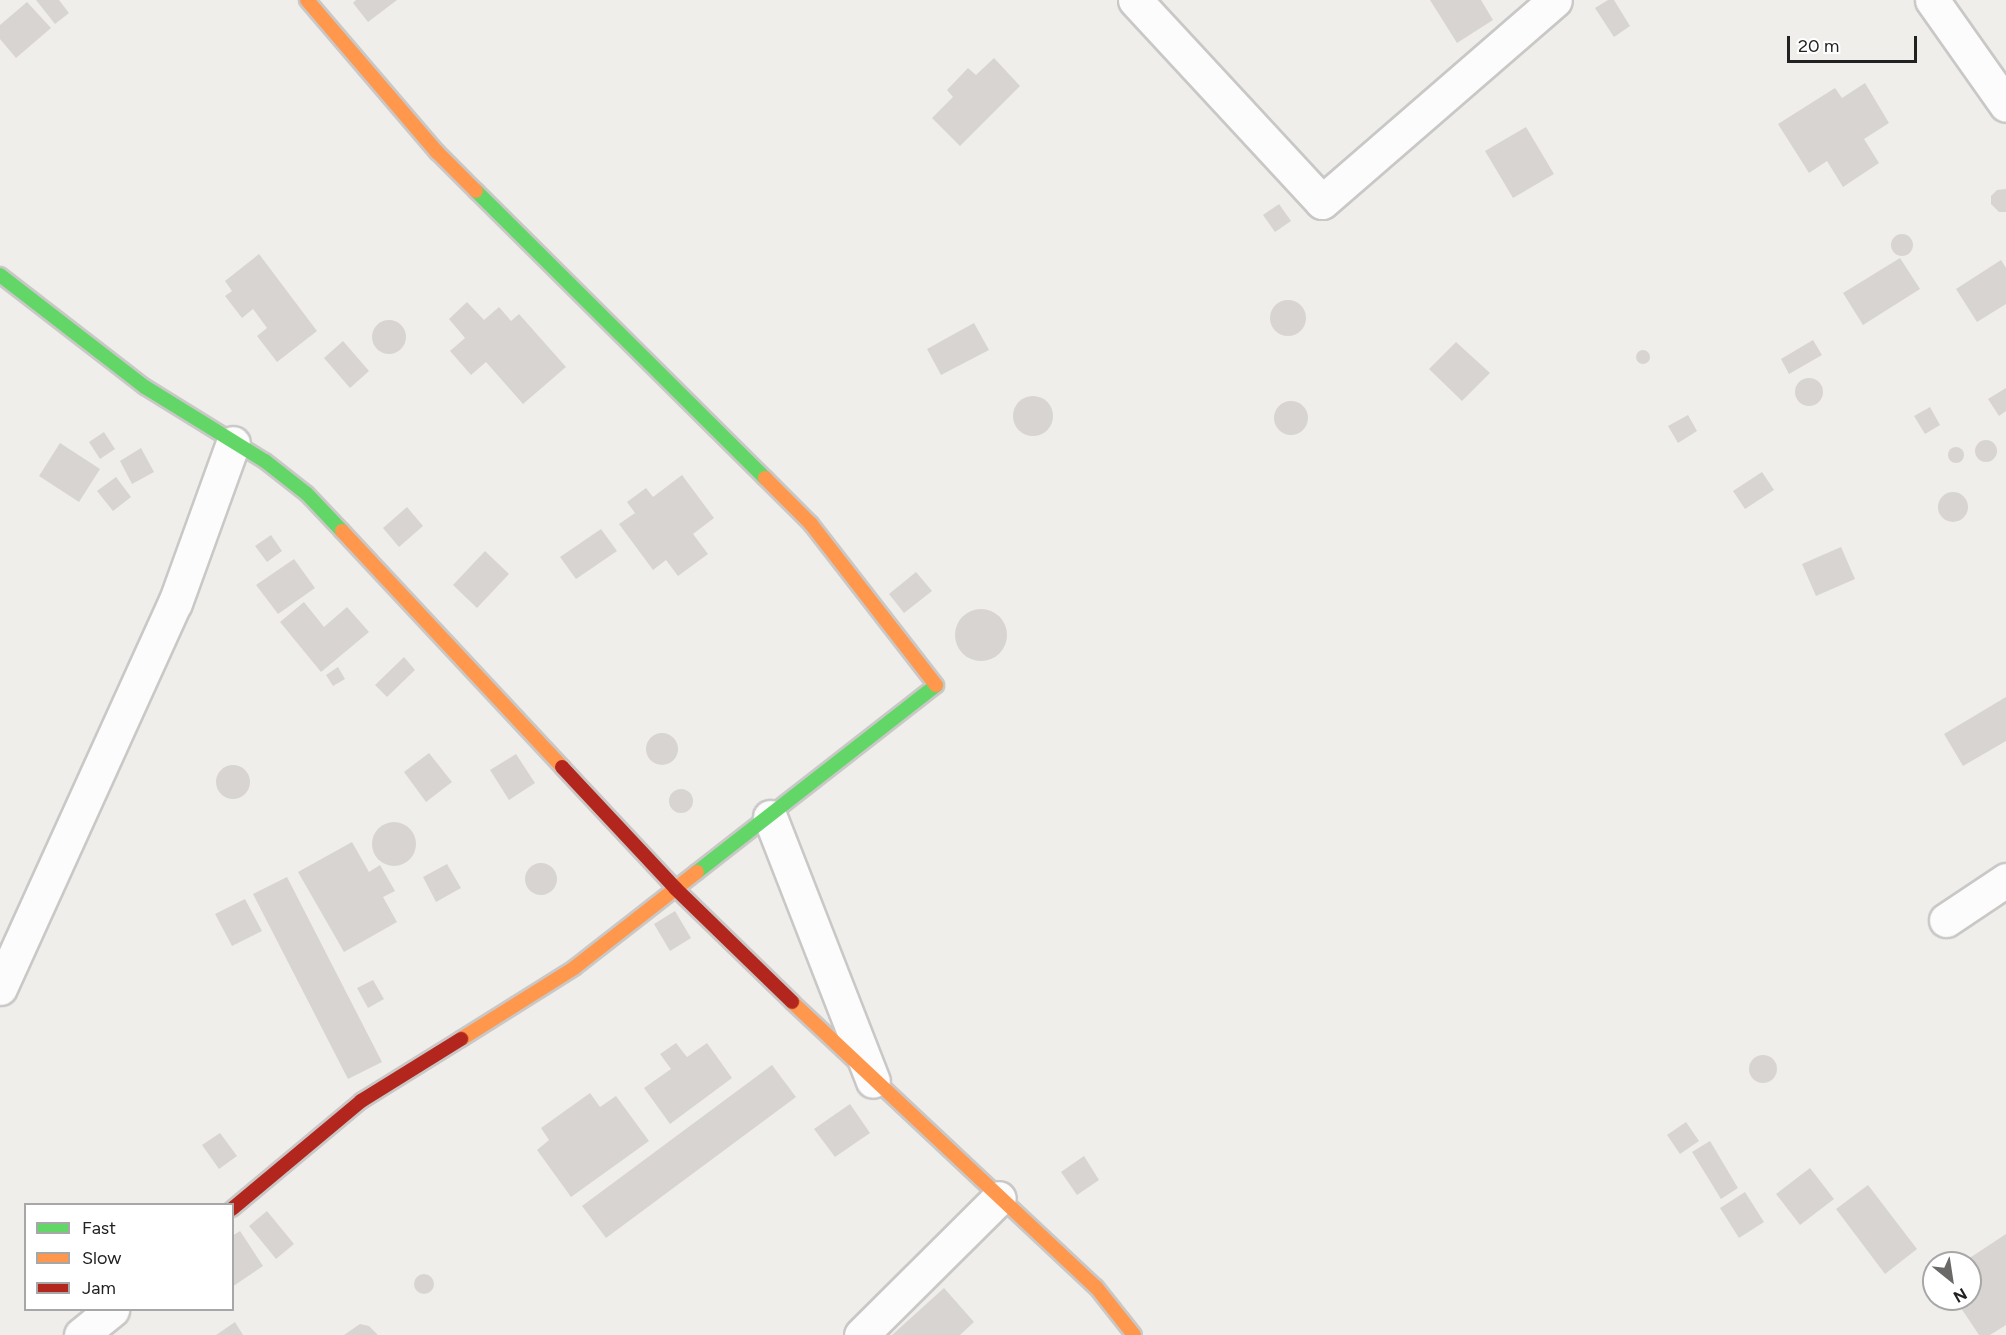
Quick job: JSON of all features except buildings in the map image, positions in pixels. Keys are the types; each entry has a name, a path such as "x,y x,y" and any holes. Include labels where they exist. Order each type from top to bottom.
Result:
{"street":[{"path":"234,1207 361,1101 574,968 770,817 937,684 811,524 437,152 307,0"},
{"path":"1135,0 1322,202 1555,0"},
{"path":"1932,0 2006,105"},
{"path":"0,275 145,387 265,461 307,494 676,889 873,1081 1096,1287 1134,1335"},
{"path":"0,988 175,603 233,443"},
{"path":"770,817 873,1081"},
{"path":"1946,920 2006,880"},
{"path":"861,1335 999,1198"},
{"path":"81,1335 111,1311"}],"traffic: fast":[{"path":"476,191 765,478"},
{"path":"0,275 145,387 265,461 307,494 342,531"},
{"path":"697,872 936,685"}],"traffic: slow":[{"path":"307,0 437,152 476,191"},
{"path":"765,478 811,524 936,685"},
{"path":"342,531 562,767"},
{"path":"461,1039 574,968 697,872"},
{"path":"792,1002 1096,1287 1134,1335"}],"traffic: jam":[{"path":"562,767 676,889 792,1002"},
{"path":"234,1207 361,1101 461,1039"}]}
